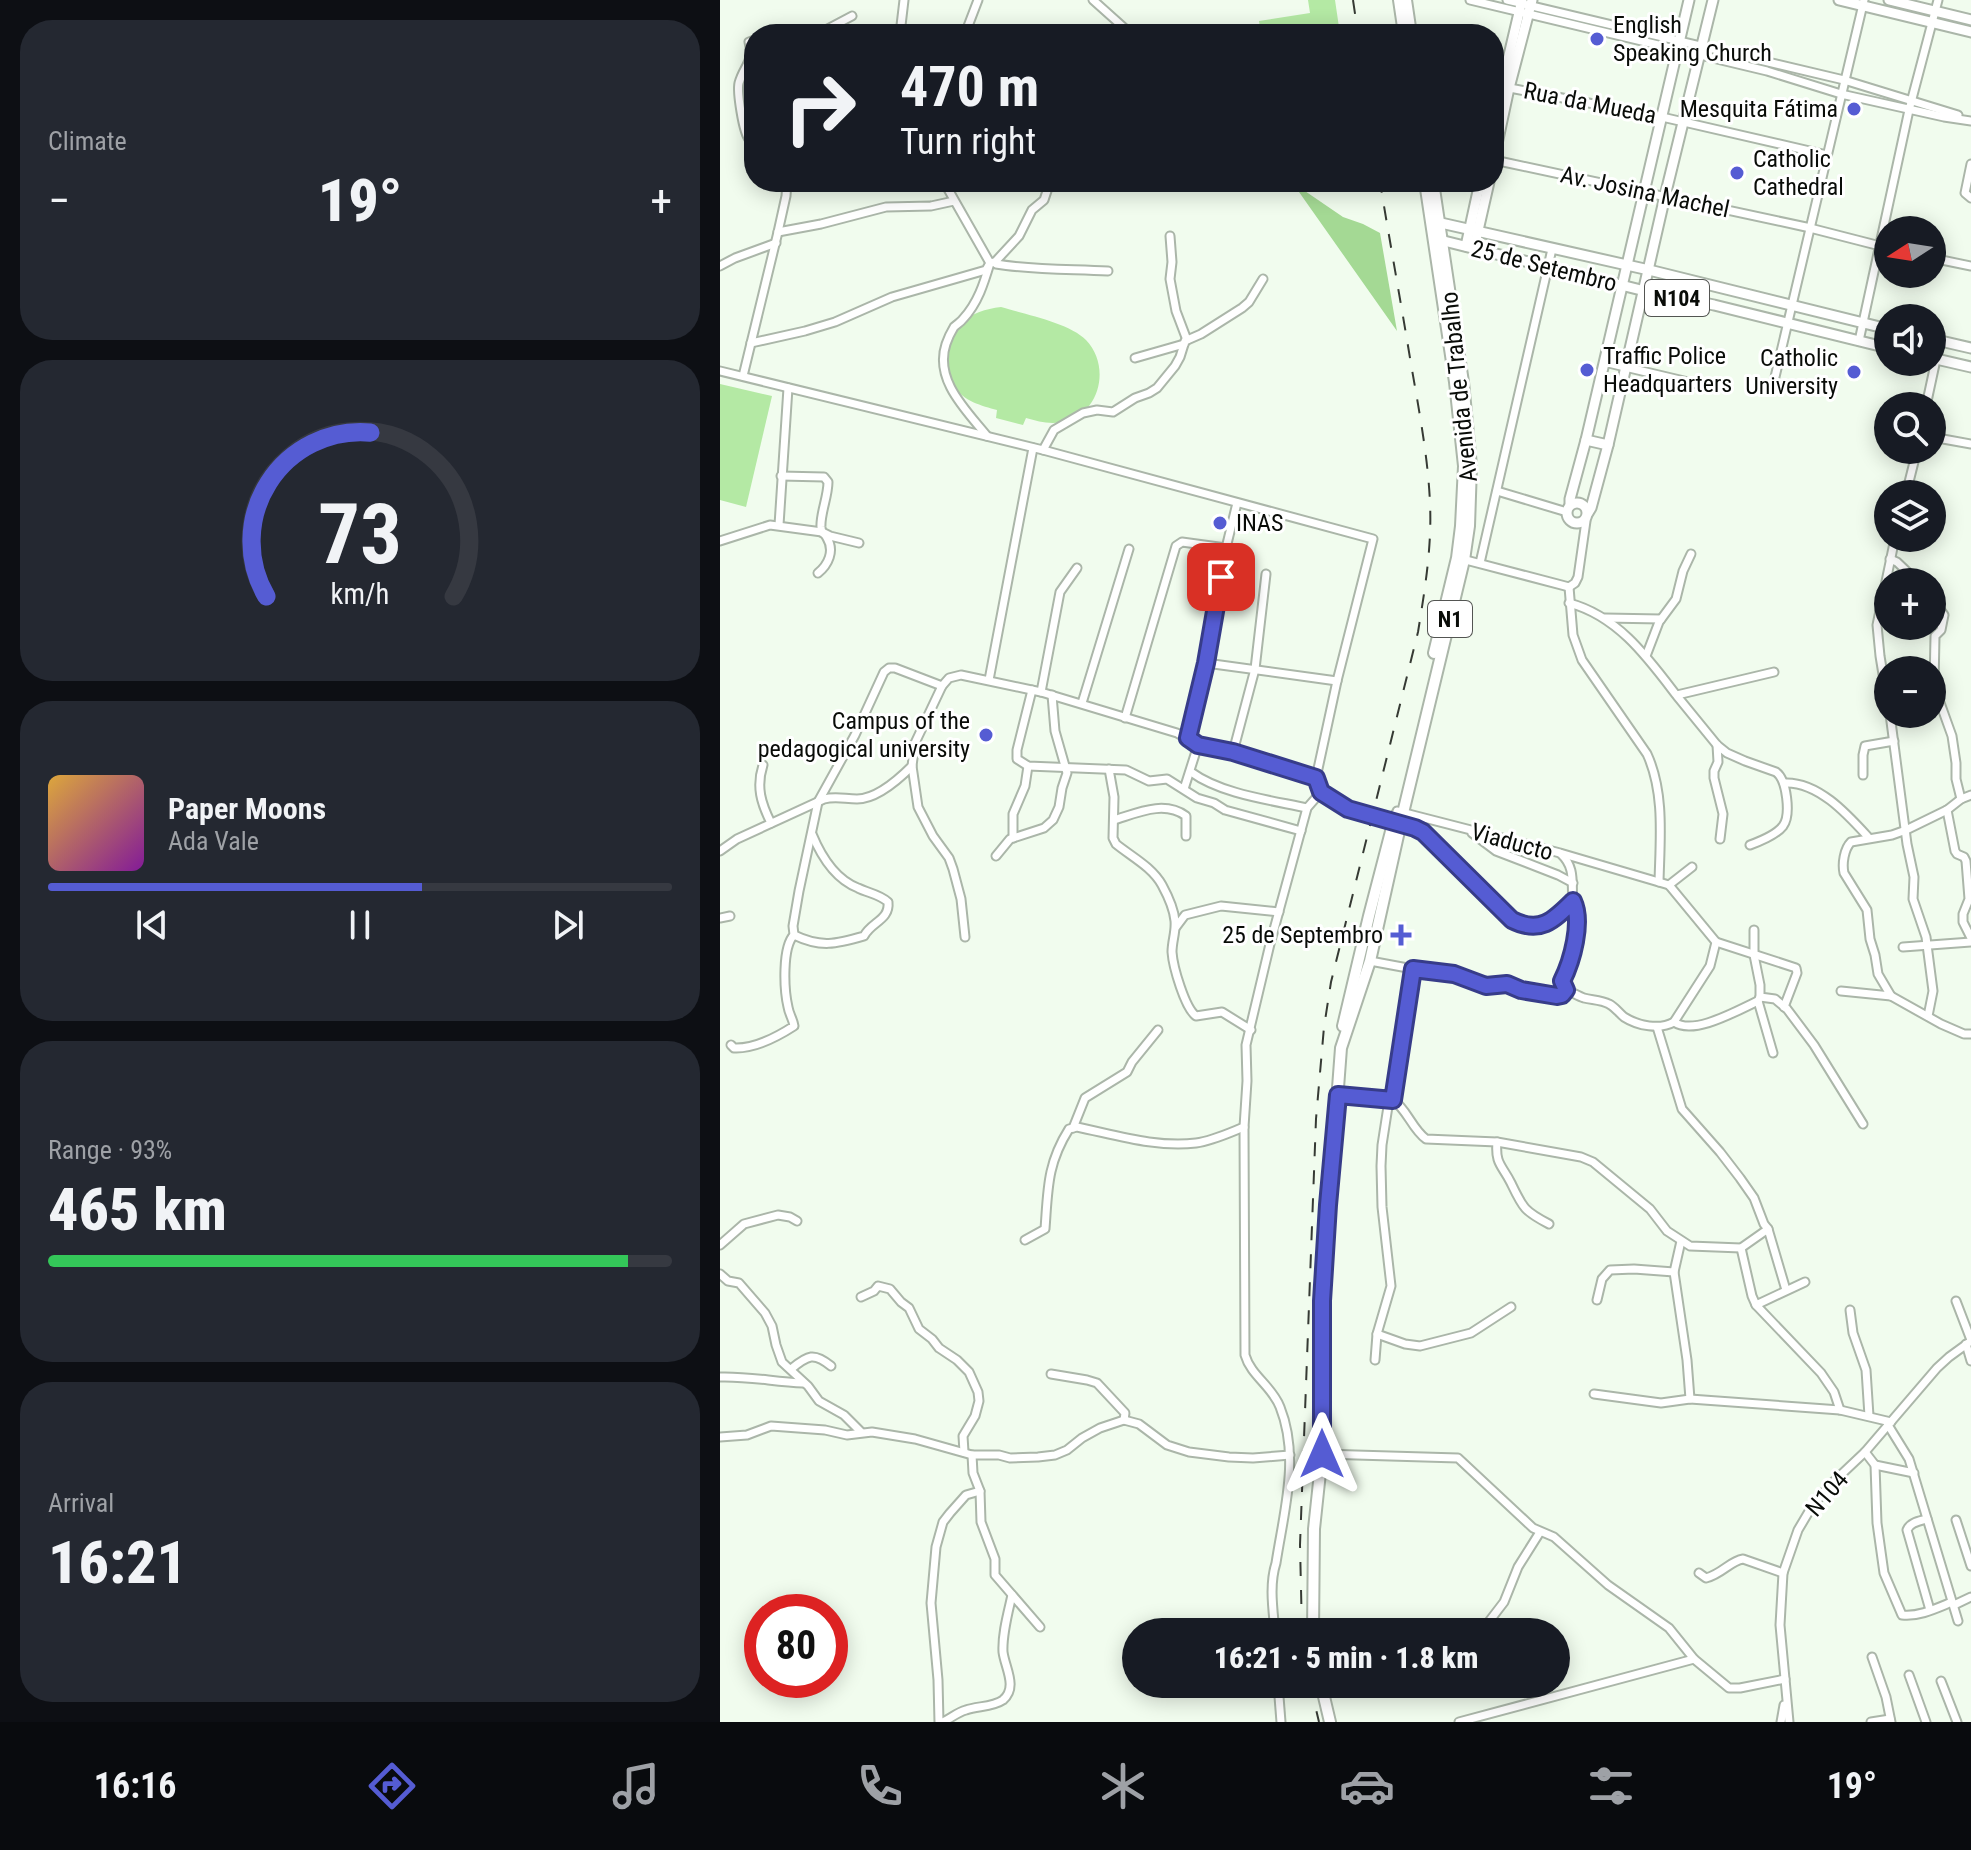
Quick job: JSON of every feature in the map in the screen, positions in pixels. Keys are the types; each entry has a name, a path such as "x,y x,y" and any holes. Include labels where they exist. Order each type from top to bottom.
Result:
{"highway":[{"path":"1399,0 1403,24"},
{"path":"1406,0 1410,24"},
{"name":"Avenida de Trabalho","path":"1341,1048 1370,961 1400,812 1461,559 1461,526 1468,466 1438,239 1428,192"},
{"name":"Avenida de Trabalho","path":"1434,192 1435,221"},
{"name":"Avenida de Trabalho","path":"1313,1618 1314,1529 1322,1454 1322,1301 1342,1033 1381,869 1400,812"},
{"path":"1324,1698 1330,1722"}],"main road":[{"path":"1689,0 1570,499 1568,519 1573,523 1580,524 1587,517 1608,445 1713,0"},
{"path":"1839,0 1934,17 1971,20"},
{"path":"1889,0 1971,32"},
{"path":"1504,80 1525,6"},
{"path":"1474,230 1479,192"},
{"path":"1470,247 1486,192"},
{"name":"N104","path":"1435,221 1474,230"},
{"name":"25 de Setembro","path":"1474,230 1874,326"},
{"name":"25 de Setembro","path":"1438,239 1874,345"},
{"path":"1714,305 1718,288"},
{"path":"1946,342 1971,348"},
{"path":"1946,361 1971,367"},
{"path":"1586,440 1608,445"},
{"path":"1569,508 1575,503 1582,504 1587,508 1587,517"}],"street":[{"path":"901,24 904,0"},
{"path":"969,24 978,0"},
{"path":"1093,0 1120,24"},
{"path":"1470,0 1525,6"},
{"path":"1507,0 1738,59 1841,94 1971,120"},
{"path":"1890,216 1910,106 1938,0"},
{"path":"1775,377 1863,3"},
{"path":"837,24 852,16"},
{"path":"1738,59 1769,61 1844,80 1910,106"},
{"path":"1767,71 1769,61"},
{"path":"744,71 737,97 744,124"},
{"name":"Rua da Mueda","path":"1504,87 1662,117 1827,155"},
{"name":"Av. Josina Machel","path":"1504,161 1874,244"},
{"path":"1971,164 1965,193 1971,198"},
{"path":"743,376 786,192"},
{"path":"949,192 992,263 1108,271"},
{"path":"751,343 835,322 882,301 986,270 1019,236 1032,210 1044,200 1047,192"},
{"path":"778,232 886,207 931,206 954,201"},
{"path":"1043,450 1054,430 1083,413 1097,410 1113,412 1157,388 1175,366 1185,342 1170,279 1170,236"},
{"path":"720,266 776,243"},
{"path":"1480,563 1552,249"},
{"path":"1946,261 1971,266"},
{"path":"987,436 949,384 943,360 953,328 965,317 978,297 992,263"},
{"path":"1135,358 1185,342 1209,330 1249,302 1263,279"},
{"path":"1859,341 1874,283"},
{"path":"1604,362 1701,385"},
{"path":"720,371 1043,450 1373,539 1316,778 1321,792 1307,808 1246,1045 1245,1355 1250,1367 1270,1389 1279,1406 1289,1435 1290,1455 1273,1572 1274,1618"},
{"path":"779,525 788,388"},
{"path":"1946,440 1971,444"},
{"path":"989,680 1033,448"},
{"path":"781,476 824,477 828,482 821,524 830,546 829,560 818,573"},
{"path":"1497,491 1569,508"},
{"path":"1188,738 1237,503"},
{"path":"1461,559 1569,587 1578,577 1587,517"},
{"path":"720,541 779,525 822,532 859,543"},
{"path":"1125,718 1176,546 1182,542 1226,548"},
{"path":"1082,703 1129,549"},
{"path":"1880,656 1877,625 1892,552"},
{"path":"1646,656 1661,619 1676,599 1684,567 1691,554"},
{"path":"1890,559 1903,568"},
{"path":"1077,568 1060,592 1037,691 1017,750 1017,759 1028,766 1126,770 1149,781 1167,779 1197,798 1225,810 1301,831"},
{"path":"1233,752 1255,669 1266,574"},
{"path":"1569,587 1573,635 1582,660 1647,754 1653,768 1660,820 1659,882"},
{"path":"1569,603 1605,618 1646,656 1717,745 1727,753 1781,776 1786,789 1786,819 1775,833 1750,845"},
{"path":"1605,618 1661,619"},
{"path":"1935,640 1934,686 1952,736 1961,799"},
{"path":"1206,663 1337,681"},
{"path":"794,935 799,891 818,802 855,735 884,672 895,668 942,686"},
{"path":"1677,695 1774,672"},
{"path":"965,937 961,899 949,858 918,807 912,766 915,743 942,686 949,678 961,675 989,680 1082,703 1188,738 1198,745 1233,752 1316,778"},
{"path":"996,856 1013,838 1044,828 1053,820 1059,807 1067,773 1055,731 1052,695"},
{"path":"1892,728 1914,877 1913,899 1923,924 1933,991 1928,1016"},
{"path":"1863,775 1865,746 1894,741"},
{"path":"1184,789 1198,745"},
{"path":"1717,745 1718,762 1714,778 1723,814 1720,839"},
{"path":"763,765 759,776 760,798 771,823"},
{"path":"720,851 737,839 831,797 868,798 912,766"},
{"path":"1013,838 1013,814 1025,786 1028,766"},
{"path":"1109,769 1114,797 1112,834 1116,844 1152,870 1167,894 1175,916 1173,958 1189,1010 1196,1016 1222,1012 1251,1030"},
{"path":"1191,772 1203,781 1227,789 1307,808"},
{"path":"1784,783 1796,782 1817,792 1845,813 1869,838"},
{"name":"Viaducto","path":"1321,792 1348,809 1423,832 1512,920 1521,925 1549,923 1573,901 1569,863 1560,853 1400,812"},
{"path":"1891,996 1878,974 1867,910 1842,867 1848,845 1906,830 1971,795"},
{"path":"1114,820 1144,809 1179,812 1186,816 1186,836"},
{"path":"1903,947 1971,940 1963,922 1969,899 1966,861 1955,851 1947,810"},
{"path":"1468,830 1496,851 1573,883"},
{"path":"794,935 812,943 826,944 864,936 869,927 886,915 889,908 882,897 851,885 832,870 812,834"},
{"path":"1560,853 1669,885 1716,942 1796,968 1797,973 1784,1007"},
{"path":"1669,885 1692,867"},
{"path":"1573,901 1576,910 1574,944 1562,981 1566,990 1580,997 1610,1004 1633,1021 1657,1027 1674,1022 1710,966 1716,942"},
{"path":"1176,927 1185,915 1221,906 1279,912"},
{"path":"720,918 730,916"},
{"path":"1754,930 1759,999 1773,1053"},
{"path":"731,1045 734,1048 751,1047 794,1026 786,998 786,964 787,946 794,935"},
{"path":"1370,961 1454,974 1486,986 1507,984 1521,990 1557,996 1566,990"},
{"path":"1375,1360 1377,1334 1391,1286 1382,1207 1382,1145 1413,969"},
{"path":"1841,991 1891,996 1941,1024 1971,1034"},
{"path":"1674,1022 1680,1027 1697,1026 1722,1018 1759,999 1775,999 1814,1045 1863,1124"},
{"path":"1657,1027 1682,1109 1720,1152 1754,1198 1768,1229 1786,1290"},
{"path":"1073,1128 1085,1098 1127,1072 1158,1030"},
{"path":"1338,1095 1399,1103 1414,1127 1426,1139 1497,1142 1568,1154 1593,1162 1650,1209 1667,1231 1690,1246 1741,1248 1768,1229"},
{"path":"1025,1240 1045,1229 1050,1168 1058,1146 1069,1129 1077,1127 1163,1143 1186,1143 1204,1142 1244,1127"},
{"path":"1497,1142 1496,1158 1517,1199 1531,1215 1549,1224"},
{"path":"720,1245 744,1224 778,1215 797,1221"},
{"path":"1681,1241 1674,1272 1690,1399"},
{"path":"1741,1248 1756,1305 1821,1373 1834,1392 1840,1410"},
{"path":"1597,1300 1602,1279 1610,1270 1674,1272"},
{"path":"720,1274 728,1281 739,1283 765,1313 782,1362 819,1401 844,1415 861,1432"},
{"path":"1756,1305 1805,1282"},
{"path":"861,1297 878,1286 890,1289 909,1308 919,1329 969,1372 979,1401 975,1416 963,1436 980,1491 981,1522 995,1559 995,1575 1040,1627"},
{"path":"1956,1301 1969,1342 1971,1361"},
{"path":"1377,1334 1420,1346 1471,1333 1511,1307"},
{"path":"1850,1310 1853,1333 1866,1370 1869,1416"},
{"name":"N104","path":"1789,1722 1780,1625 1783,1573 1798,1530 1829,1486 1865,1452 1937,1368 1969,1342"},
{"path":"791,1369 800,1361 816,1356 831,1366"},
{"path":"1051,1374 1097,1383 1125,1413 1124,1420"},
{"path":"720,1377 756,1377 803,1383"},
{"path":"1594,1394 1661,1403 1690,1399 1840,1410 1890,1424 1914,1473 1958,1621"},
{"path":"720,1437 747,1435 771,1426 847,1435 872,1432 968,1453 1010,1458 1055,1455 1100,1428 1124,1420 1139,1424 1167,1445 1189,1452 1253,1458 1290,1455"},
{"path":"1865,1452 1875,1465 1877,1523 1884,1573 1902,1615 1971,1597"},
{"path":"1322,1454 1458,1458 1533,1528 1554,1537 1608,1585 1669,1628 1694,1659 1729,1688 1785,1679"},
{"path":"1875,1465 1914,1473"},
{"path":"980,1491 966,1495 950,1513 943,1522 936,1547 931,1603 941,1722 961,1711 999,1702 1007,1694 1011,1681 1003,1648 1012,1595"},
{"path":"1927,1519 1914,1523 1907,1530 1930,1610"},
{"path":"1956,1520 1971,1566"},
{"path":"1492,1618 1504,1602 1518,1567 1540,1532"},
{"path":"1699,1573 1706,1578 1717,1575 1736,1560 1743,1559 1783,1573"},
{"path":"1871,1722 1891,1720 1872,1657"},
{"path":"1459,1722 1694,1659"},
{"path":"1909,1675 1926,1722"},
{"path":"1941,1681 1957,1722"},
{"name":"N104","path":"1781,1722 1787,1691"},
{"path":"1279,1698 1281,1722"}],"green space":[{"path":"1308,0 1335,0 1339,24 1259,24 1259,21 1310,13"},
{"path":"1299,192 1306,192 1343,217 1380,233 1397,331"},
{"path":"1001,307 1069,329 1086,340 1094,351 1100,376 1098,389 1093,401 1075,418 1057,423 1026,418 1023,425 996,418 997,410 962,396 951,381 948,350 955,330 979,312"},
{"path":"720,384 772,396 746,507 720,500"}],"railway":[{"path":"1353,0 1357,24"},
{"path":"1302,1618 1300,1545 1316,1119 1324,1027 1331,982 1418,632 1430,535 1425,451 1382,192"},
{"path":"1313,1698 1319,1722"}],"place":[{"name":"English Speaking Church","path":"1597,39"},
{"name":"Mesquita Fátima","path":"1854,109"},
{"name":"Catholic Cathedral","path":"1737,173"},
{"name":"Traffic Police Headquarters","path":"1587,370"},
{"name":"Catholic University","path":"1854,372"},
{"name":"INAS","path":"1220,523"},
{"name":"Campus of the pedagogical university","path":"986,735"},
{"name":"25 de Septembro","path":"1401,935"}],"route":[{"path":"1221,577 1206,663 1188,738 1198,745 1233,752 1316,778 1321,792 1348,809 1423,832 1512,920 1521,925 1549,923 1573,901 1576,907 1573,951 1562,981 1566,990 1562,995 1521,990 1507,984 1486,986 1454,974 1413,969 1393,1100 1338,1095 1322,1301 1322,1454"}]}
